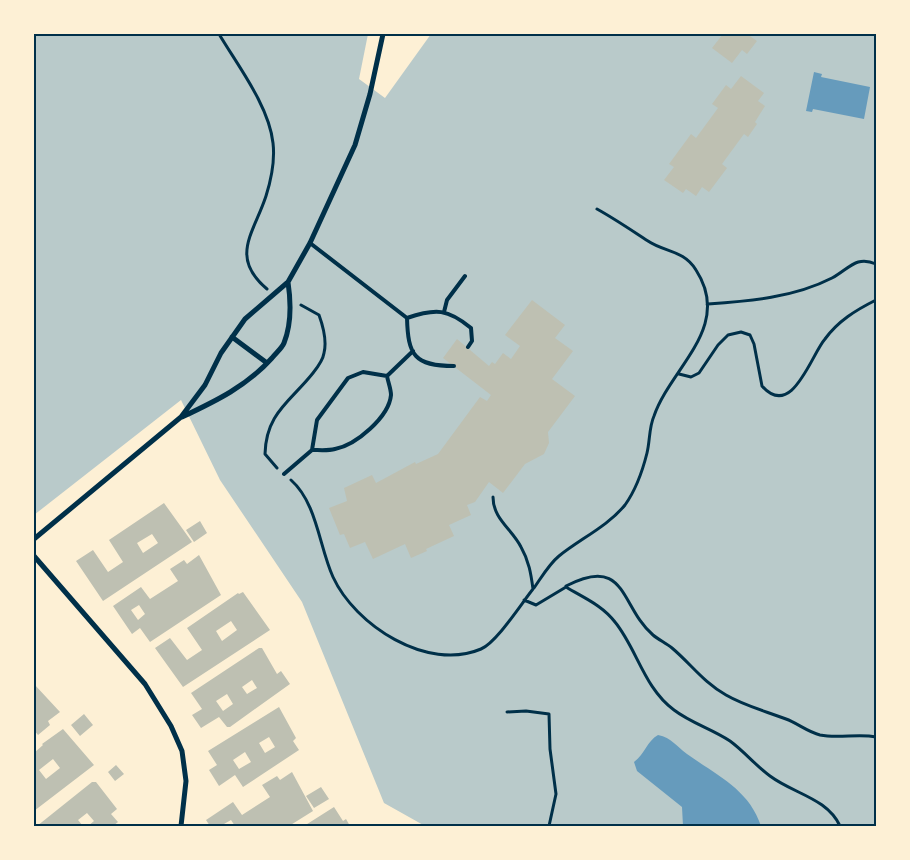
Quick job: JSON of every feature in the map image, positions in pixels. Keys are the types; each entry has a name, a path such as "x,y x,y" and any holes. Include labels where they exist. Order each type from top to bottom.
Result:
{"street":[{"path":"34,539 181,417 205,385 232,337 246,318 288,282 310,243 355,144 370,94 382,34"},
{"path":"181,417 227,395 248,381 283,344 290,319 291,302 288,282"},
{"path":"232,337 267,363"},
{"path":"34,556 144,684 171,726 182,751 186,781 181,826"}],"lane":[{"path":"310,243 407,318 409,346 417,358 432,366 454,366"},
{"path":"444,312 447,300 465,276"},
{"path":"407,318 428,310 444,312 458,317 472,328 472,341 468,347"},
{"path":"387,376 413,351"},
{"path":"284,474 312,450 317,420 348,378 362,372 387,376"},
{"path":"312,450 336,450 356,440 372,428 388,404 391,393 387,376"}],"path":[{"path":"219,34 264,110 273,143 272,169 266,196 246,245 246,260 254,278 273,294"},
{"path":"291,302 307,307 319,315 324,333 324,354 310,377 276,413 265,439 265,454 272,465 284,474 304,495 326,559 344,597 360,614 406,646 430,654 455,654 482,649 501,630 558,556 579,543 625,504 637,482 647,453 653,417 660,400 679,374 699,341 706,314 706,290 695,268 675,251 650,242 598,209"},
{"path":"706,304 750,301 789,294 832,278 857,261 868,260 876,264"},
{"path":"679,374 691,377 699,373 718,345 728,335 742,332 750,336 754,344 762,386 773,395 781,396 798,384 823,340 840,321 876,300"},
{"path":"493,497 493,508 522,547 530,566 533,589"},
{"path":"524,600 536,605 583,577 593,576 609,579 615,582 625,593 646,628 672,647 705,680 724,694 750,707 787,719 817,734 837,738 867,735 876,737"},
{"path":"566,587 594,602 614,620 631,646 645,676 658,695 672,709 693,723 731,742 771,777 832,811 840,826"},
{"path":"506,712 526,711 549,714 550,749 556,794 549,826"}],"shaded area":[{"path":"34,34 368,34 359,79 385,98 431,34 876,34 876,826 425,826 384,803 302,602 220,480 181,400 34,515"}],"water":[{"path":"814,72 822,74 821,77 870,87 864,119 813,109 812,112 806,111"},
{"path":"658,735 670,740 740,792 756,813 761,826 683,826 682,807 637,771 634,762"}],"building":[{"path":"723,34 747,34 757,41 747,54 742,50 732,63 712,48"},
{"path":"741,76 764,93 758,101 765,106 755,122 757,124 748,137 744,134 722,164 727,168 709,192 702,187 696,196 686,189 683,193 664,180 674,167 669,164 691,134 696,138 718,108 712,104 726,85 731,89"},
{"path":"532,300 565,325 555,338 573,351 552,379 575,396 548,432 549,443 544,454 525,464 503,493 489,482 475,502 467,505 471,515 449,525 454,536 426,549 427,551 411,558 405,544 373,559 365,542 350,548 344,534 340,535 329,508 347,501 344,488 372,475 376,483 415,462 416,464 438,454 480,397 487,401 491,395 443,358 457,339 489,366 492,362 495,364 503,353 511,359 520,346 505,335"},
{"path":"164,503 192,542 103,601 76,561 93,550 108,572 123,562 109,540","holes":["152,534 158,543 143,553 137,543"]},
{"path":"200,521 207,533 194,542 186,530"},
{"path":"199,555 221,595 150,642 140,628 132,634 113,606 141,587 150,599 178,581 170,569 184,560 187,564","holes":["139,605 145,614 138,620 131,610"]},
{"path":"243,592 270,630 183,687 155,648 170,638 187,660 202,650 187,628","holes":["231,621 237,630 222,641 216,631"]},
{"path":"259,648 262,648 277,674 281,671 290,684 230,727 227,727 219,717 201,728 192,715 202,709 191,693","holes":["252,680 257,688 247,694 242,687","227,694 233,704 223,711 216,701"]},
{"path":"34,684 60,712 48,721 50,725 38,735 34,730"},
{"path":"279,707 296,738 293,741 299,750 243,787 235,775 219,786 209,770 217,765 208,751","holes":["269,737 275,747 265,753 259,743","245,752 251,762 239,769 233,760"]},
{"path":"84,714 93,725 80,736 71,725"},
{"path":"63,729 94,765 34,811 34,753 42,744","holes":["53,759 60,768 46,779 39,770"]},
{"path":"116,765 124,774 115,781 108,772"},
{"path":"292,772 313,811 289,826 235,826 231,820 224,824 226,826 210,826 206,820 233,802 242,815 270,797 262,785 277,776 280,780"},
{"path":"92,782 96,782 117,809 111,814 118,822 113,826 88,826 94,821 87,813 78,820 83,826 37,826"},
{"path":"321,787 329,799 314,808 306,796"},
{"path":"334,807 343,821 346,819 350,826 304,826"}]}
